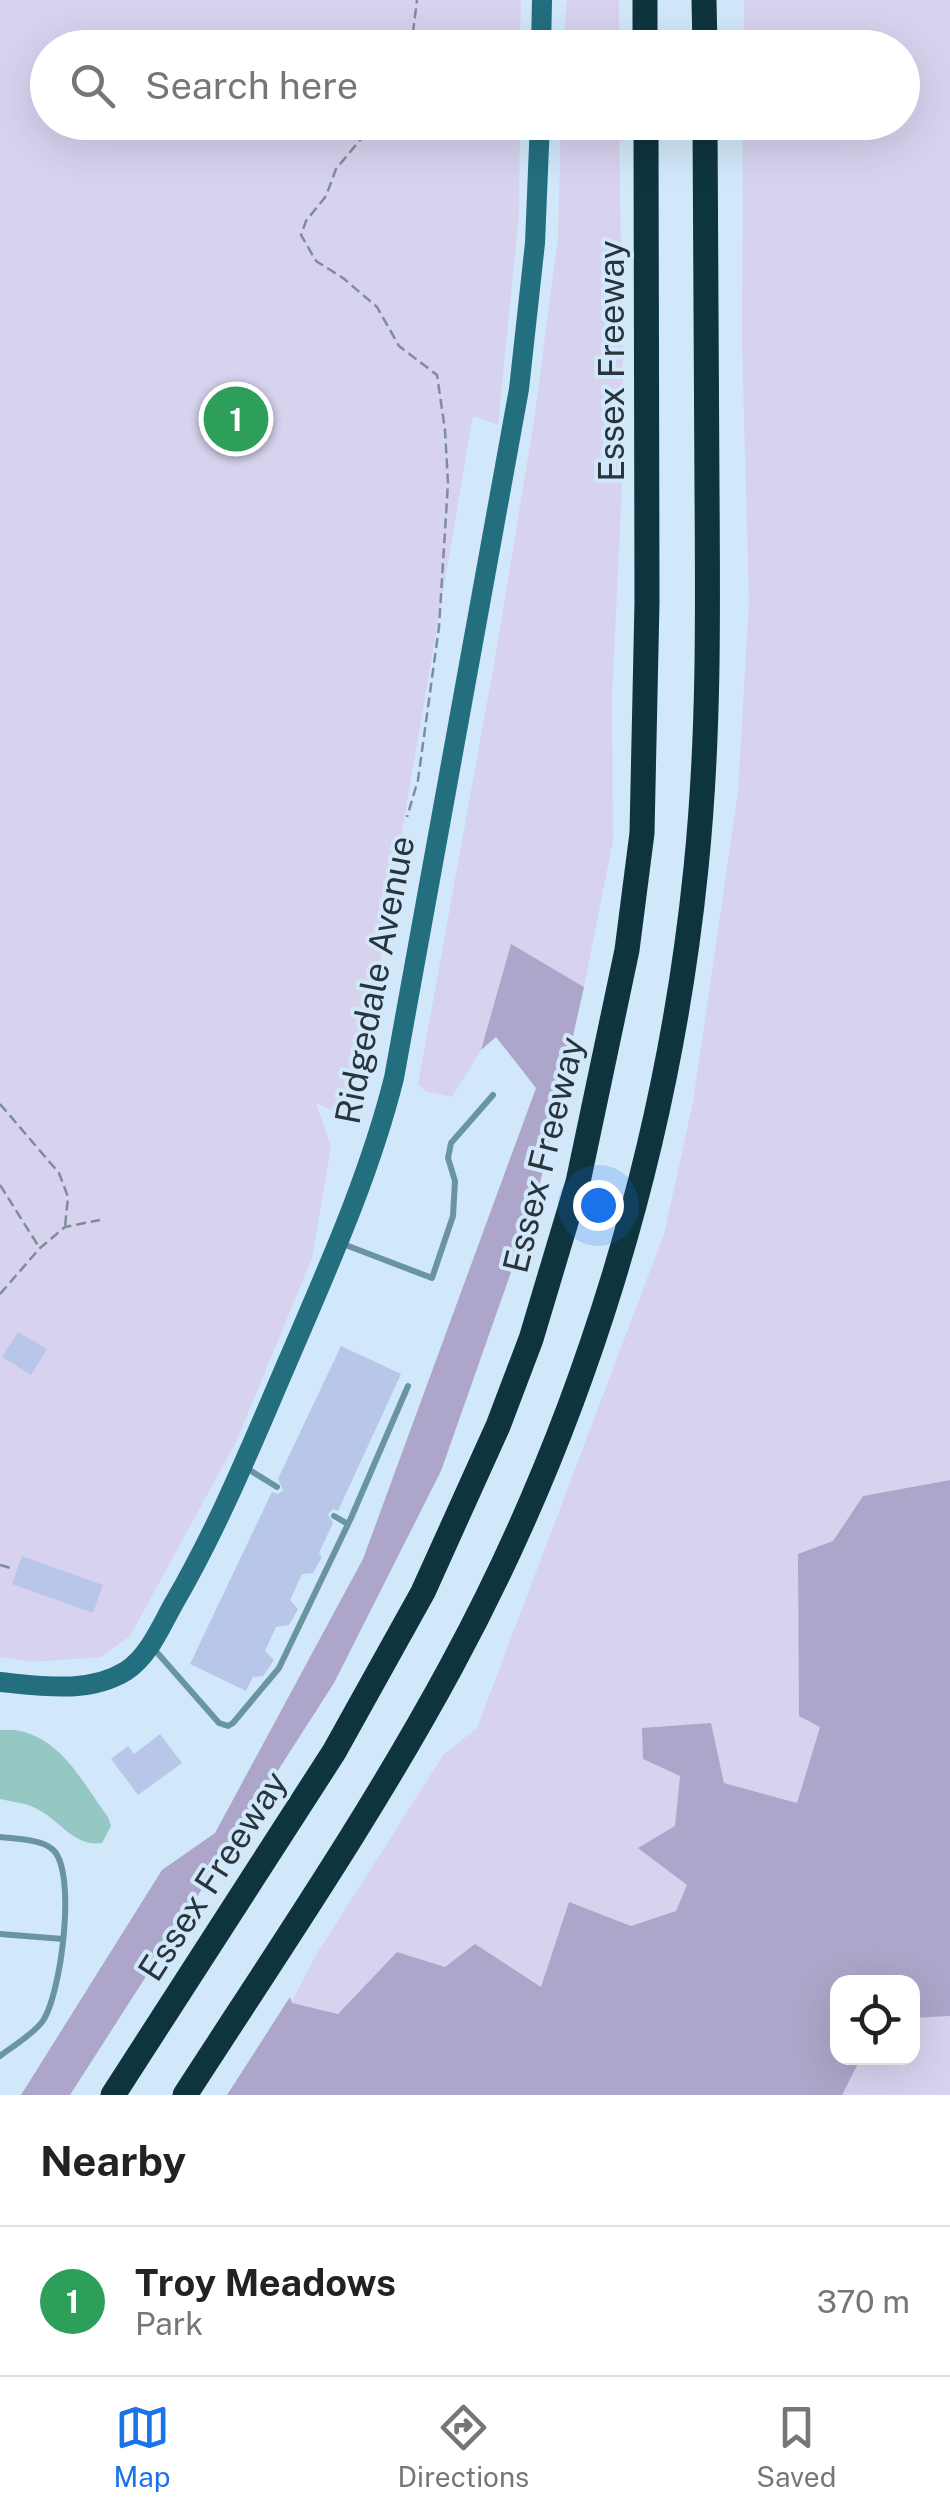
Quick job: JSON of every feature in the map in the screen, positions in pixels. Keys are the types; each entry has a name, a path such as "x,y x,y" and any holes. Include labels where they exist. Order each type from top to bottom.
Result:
{"highway":[{"path":"645,0 645,30"},
{"path":"704,0 705,30"},
{"name":"Essex Freeway","path":"114,2095 334,1752 423,1592 498,1426 531,1339 578,1182 627,950 642,833 648,602 646,140"},
{"path":"185,2095 411,1738 496,1577 564,1420 637,1190 670,1048 686,953 705,750 705,140"}],"main road":[{"path":"541,30 542,0"},
{"name":"Ridgedale Avenue","path":"0,1682 63,1687 95,1684 124,1672 150,1645 190,1575 242,1466 370,1161 394,1078 519,389 533,260 539,140"}],"lane":[{"path":"337,1242 432,1278 453,1216 456,1181 448,1158 452,1144 493,1095"},
{"path":"150,1645 219,1723 234,1723 279,1668 408,1386"},
{"path":"242,1466 277,1487"},
{"path":"334,1516 348,1524"},
{"path":"0,1836 49,1845 60,1856 65,1893 56,1984 43,2021 0,2056"},
{"path":"3,1936 63,1940"}],"path":[{"path":"413,30 417,0"},
{"path":"360,140 336,168 326,196 306,221 302,234 316,261 377,307 398,346 437,375 445,430 448,483 440,626 418,780 406,817"},
{"path":"0,1104 59,1173 68,1197 65,1227"},
{"path":"0,1185 40,1248"},
{"path":"0,1294 40,1248 65,1227 100,1220"},
{"path":"0,1564 14,1569"}],"shaded area":[{"path":"0,0 521,0 520,30 30,30 30,140 520,140 519,215 498,425 473,416 371,1014 352,1103 347,1117 316,1103 331,1147 312,1258 236,1442 130,1636 101,1657 31,1662 0,1657"},
{"path":"567,0 619,0 619,30 564,30"},
{"path":"744,0 950,0 950,1480 863,1496 833,1541 820,1726 797,1803 681,1776 675,1826 687,1885 676,1912 631,1926 541,1987 445,1967 397,1952 338,2014 291,2003 316,1955 444,1754 477,1728 664,1234 693,1102 738,792 749,603 742,342 743,140 920,140 920,30 744,30"},
{"path":"561,140 619,140 624,444 612,697 613,841 584,987 511,945 481,1050 452,1097 425,1091 418,1084 494,664 534,421 558,237"},
{"path":"511,944 584,987 536,1201 441,1471 334,1683 70,2095 21,2095 162,1870 215,1833 363,1559 536,1088 496,1037 481,1050"},
{"path":"950,1480 950,2016 920,2018 920,1975 830,1975 830,2065 857,2065 842,2095 227,2095 290,1997 292,2003 338,2014 397,1952 445,1967 475,1944 541,1987 569,1902 631,1926 676,1911 687,1885 638,1848 675,1826 680,1776 643,1759 642,1728 711,1723 724,1783 797,1803 820,1727 799,1716 798,1554 833,1541 863,1496"},
{"path":"0,1730 15,1730 45,1742 69,1763 108,1817 111,1826 102,1843 76,1837 35,1808 0,1799"},
{"path":"950,2016 950,2095 842,2095 857,2065 920,2065 920,2018"}],"building":[{"path":"18,1332 47,1349 31,1375 2,1357"},
{"path":"341,1346 401,1374 338,1511 333,1509 328,1514 333,1523 319,1553 322,1557 313,1573 302,1574 290,1600 298,1609 289,1625 276,1627 265,1651 274,1660 263,1676 253,1677 246,1691 190,1664 272,1492 278,1494 283,1490 278,1479"},
{"path":"22,1556 103,1585 93,1613 12,1584"},
{"path":"160,1734 182,1763 138,1795 111,1759 128,1746 134,1754"}],"place":[{"name":"Troy Meadows","path":"236,419"}]}
